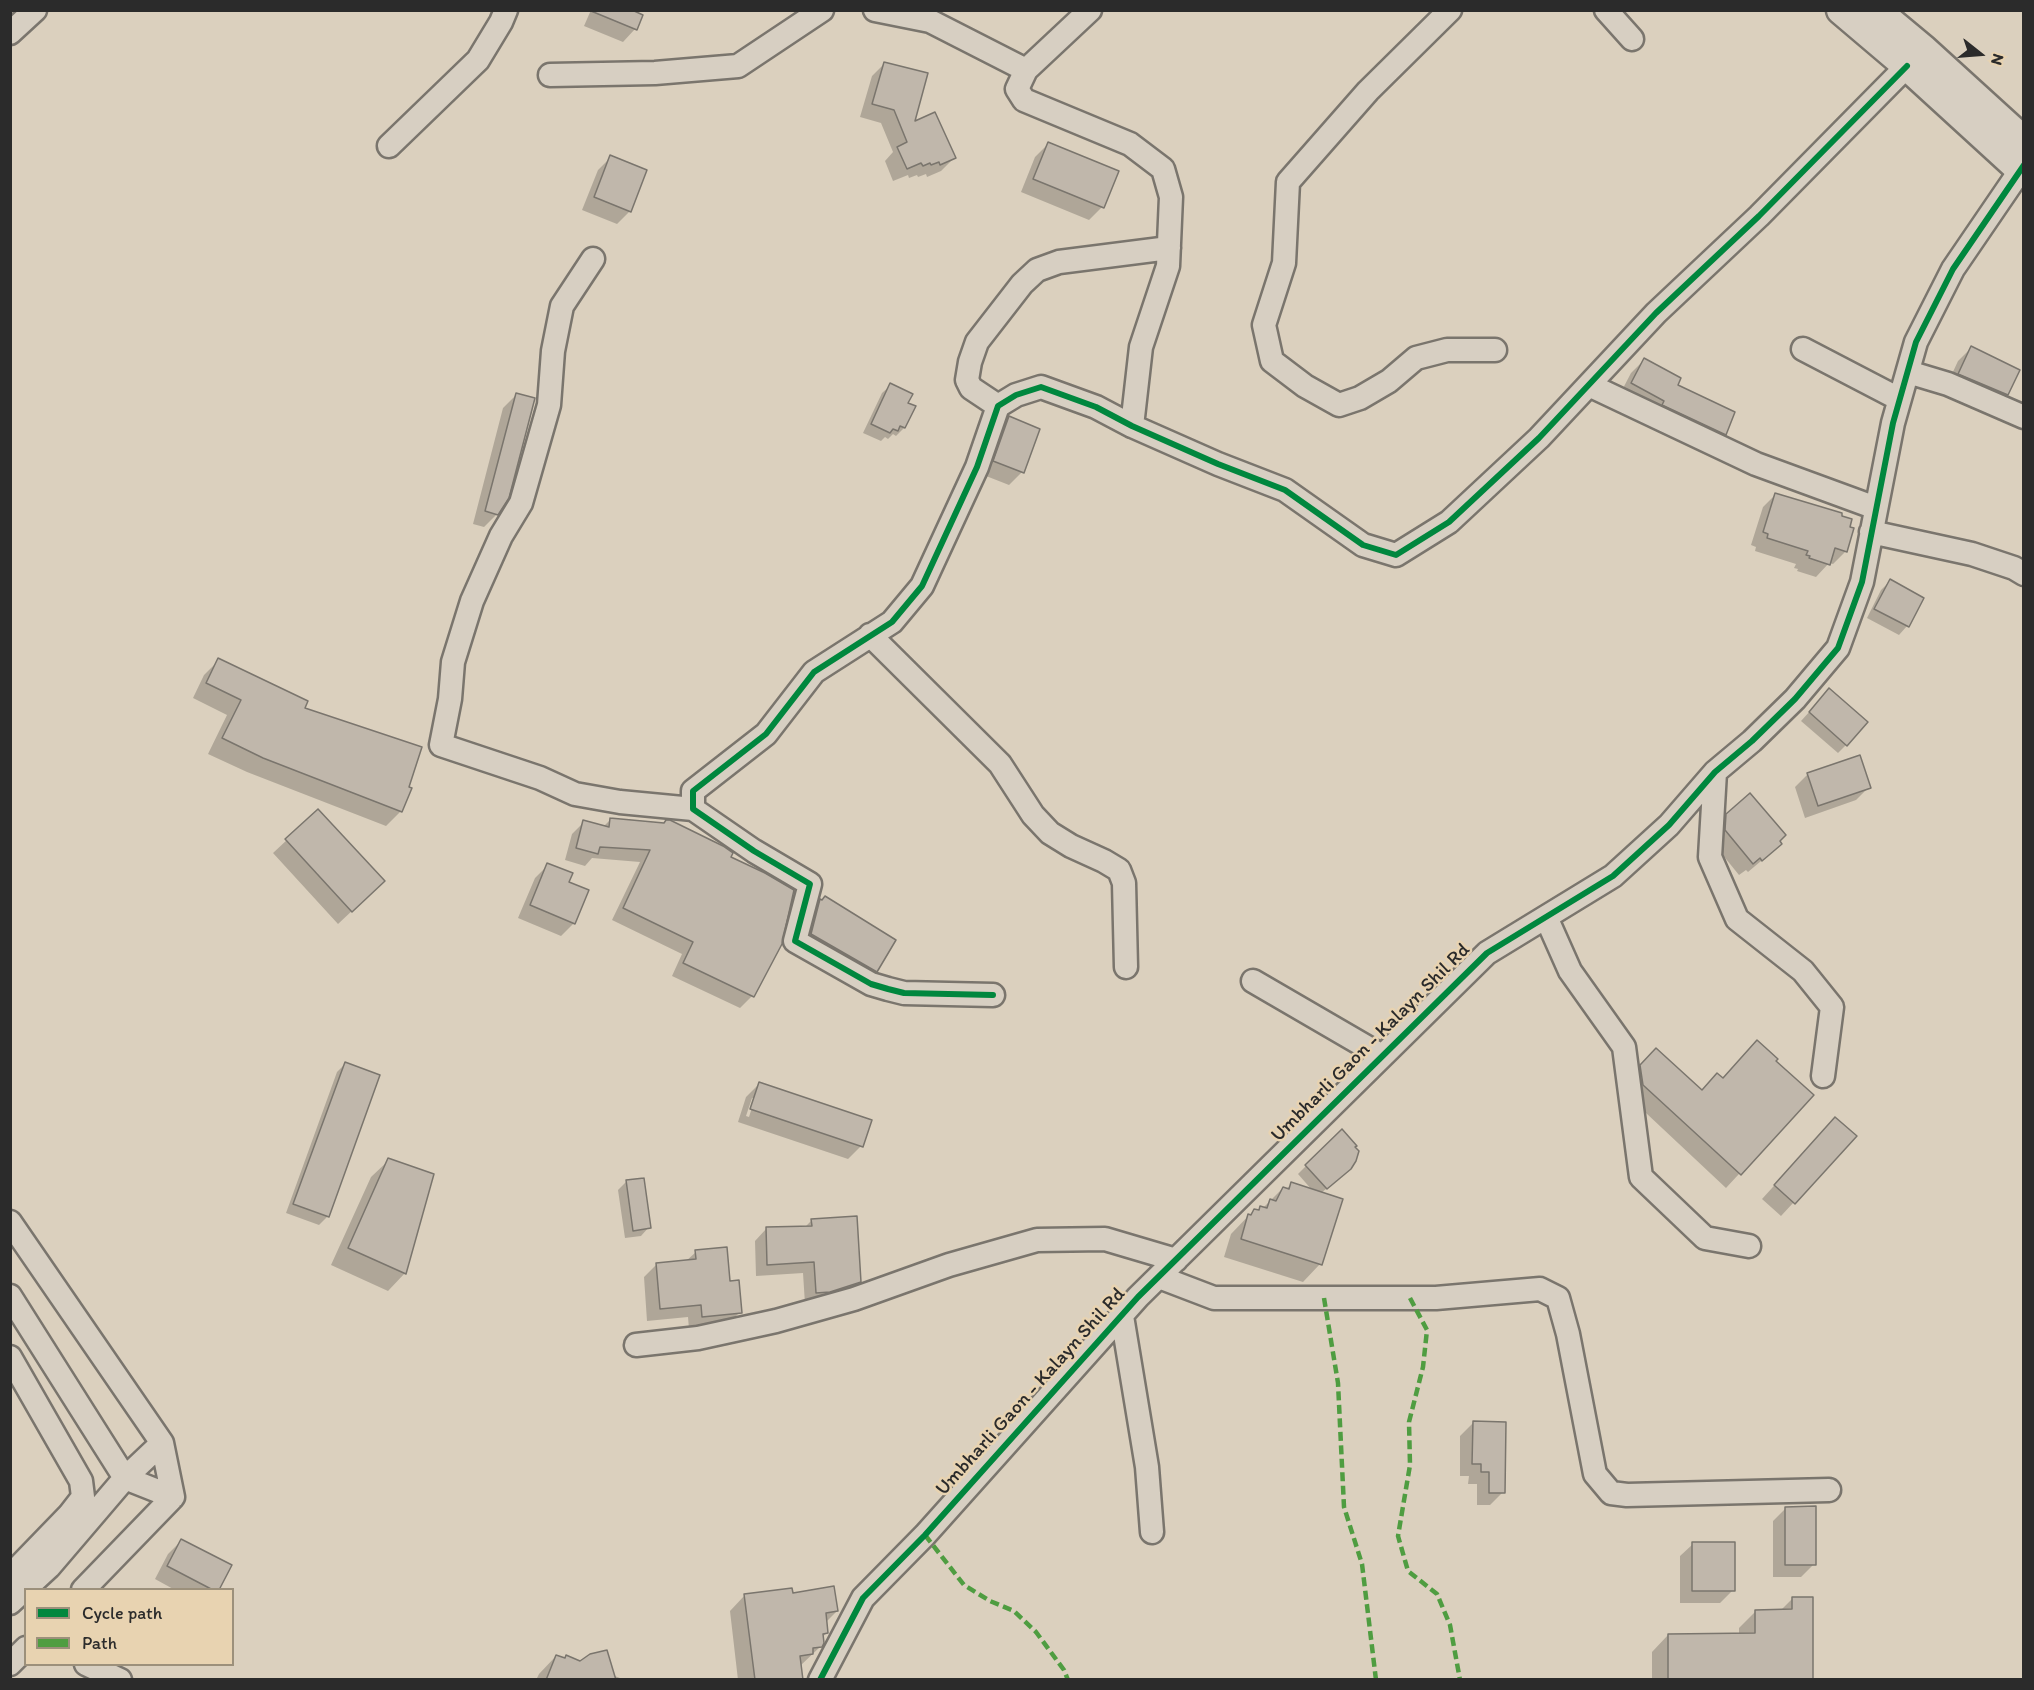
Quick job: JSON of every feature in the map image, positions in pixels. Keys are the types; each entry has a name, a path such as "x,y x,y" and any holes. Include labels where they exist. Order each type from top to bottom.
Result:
{"main road":[{"path":"1841,10 2022,169"},
{"path":"1876,10 1924,50 2024,141"}],"street":[{"path":"10,33 35,10"},
{"path":"389,146 478,60 506,10"},
{"path":"550,75 655,74 738,66 822,10"},
{"path":"875,10 930,21 1026,70"},
{"path":"1090,10 1026,70 1017,88 1024,100 1130,144 1163,169 1171,197 1168,266 1141,347 1132,426"},
{"path":"1450,10 1368,91 1288,182 1284,263 1264,325 1272,360 1305,386 1339,405 1360,398 1389,381 1416,358 1447,350 1495,350"},
{"path":"1606,10 1632,39"},
{"path":"693,809 693,791 766,734 814,672 892,622 922,586 977,466 998,406 1016,395 1041,387 1096,407 1132,426 1218,464 1285,490 1363,545 1396,555 1449,522 1539,438 1656,313 1759,216 1907,66"},
{"name":"Umbharli Gaon - Kalayn Shil Rd","path":"820,1680 863,1598 925,1535 1159,1277 1487,953 1613,876 1669,825 1715,772 1752,741 1795,699 1838,648 1862,582 1893,423 1916,342 1953,269 2022,169"},
{"path":"998,406 972,388 967,380 970,362 977,342 1022,284 1037,270 1059,262 1169,248"},
{"path":"593,259 562,306 553,351 549,405 521,503 501,536 472,601 453,662 450,699 441,745 540,778 575,794 620,802 693,809 754,851 810,884 795,941 872,984 904,993 993,995"},
{"path":"1803,350 1899,399"},
{"path":"1908,372 1948,384 2024,417"},
{"path":"1589,385 1756,464 1876,508"},
{"path":"1871,532 1972,554 2014,568 2024,574"},
{"path":"870,635 1000,764 1033,815 1050,833 1119,870 1124,883 1126,966"},
{"path":"1715,772 1710,856 1737,919 1803,971 1832,1007 1823,1076"},
{"path":"1546,917 1570,971 1624,1047 1641,1177 1704,1238 1749,1246"},
{"path":"1253,981 1382,1056"},
{"path":"10,1222 162,1443 172,1497"},
{"path":"636,1345 698,1338 776,1321 855,1299 949,1264 1037,1240 1105,1239 1176,1260"},
{"path":"1159,1277 1214,1298 1436,1298 1540,1289 1558,1298 1568,1334 1595,1474 1611,1492 1627,1495 1829,1490"},
{"path":"10,1296 19,1325 125,1478 172,1497"},
{"path":"1122,1316 1148,1467 1152,1532"},
{"path":"10,1357 81,1481 83,1497 69,1515 10,1576"},
{"path":"27,1588 50,1567 125,1478 162,1443"},
{"path":"85,1588 172,1497"},
{"path":"10,1603 24,1590"},
{"path":"10,1664 24,1650"},
{"path":"88,1666 120,1680"}],"building":[{"path":"632,10 643,15 637,30 591,11"},
{"path":"884,62 928,73 915,121 935,112 956,158 940,165 939,162 923,166 921,163 907,169 897,147 907,142 894,110 872,104"},
{"path":"1048,142 1119,171 1104,208 1033,179"},
{"path":"610,155 647,170 631,212 594,197"},
{"path":"1971,346 2020,370 2008,395 1958,374"},
{"path":"1644,358 1681,378 1678,385 1735,412 1726,435 1662,405 1664,401 1631,383"},
{"path":"890,383 913,394 908,403 916,406 905,428 900,426 898,431 893,429 890,433 871,424"},
{"path":"516,393 535,398 509,498 498,515 485,511"},
{"path":"1009,416 1040,429 1024,473 993,461"},
{"path":"1775,493 1842,513 1842,516 1852,519 1850,527 1854,528 1847,552 1835,548 1830,565 1809,558 1810,556 1806,555 1808,551 1767,538 1768,534 1763,532"},
{"path":"1890,579 1924,598 1909,627 1874,609"},
{"path":"218,658 308,701 305,708 422,747 409,787 412,788 402,812 263,758 222,738 241,700 206,683"},
{"path":"1829,688 1868,722 1847,746 1809,712"},
{"path":"1860,755 1871,788 1818,806 1807,773"},
{"path":"1750,793 1786,835 1780,841 1782,844 1762,861 1760,858 1753,864 1725,830 1726,814"},
{"path":"318,809 385,881 352,912 285,839"},
{"path":"610,818 664,823 670,820 723,846 733,853 731,857 794,890 782,944 754,997 683,963 693,942 623,908 650,850 600,847 598,854 576,848 583,820 609,827"},
{"path":"547,863 573,873 569,882 589,890 575,924 530,905"},
{"path":"825,896 896,940 877,972 811,934 820,899 822,900"},
{"path":"1757,1040 1778,1059 1776,1061 1814,1095 1741,1175 1643,1085 1640,1065 1656,1048 1702,1090 1717,1073 1723,1078"},
{"path":"345,1062 380,1075 329,1217 293,1204"},
{"path":"759,1082 872,1120 863,1147 750,1109"},
{"path":"1835,1117 1857,1136 1795,1204 1774,1185"},
{"path":"1342,1129 1359,1151 1351,1169 1327,1189 1305,1165"},
{"path":"388,1158 434,1174 406,1274 348,1248"},
{"path":"644,1178 651,1228 633,1231 626,1180"},
{"path":"1291,1182 1343,1199 1322,1265 1241,1239 1248,1214 1251,1215 1254,1209 1259,1210 1260,1206 1267,1208 1270,1199 1276,1201 1283,1187 1289,1189"},
{"path":"857,1216 861,1282 830,1292 816,1293 814,1262 767,1265 766,1227 812,1226 811,1219"},
{"path":"727,1247 730,1281 739,1280 742,1313 702,1317 701,1305 660,1309 656,1263 696,1259 695,1250"},
{"path":"1473,1421 1506,1422 1505,1493 1489,1493 1489,1472 1481,1472 1481,1464 1472,1464"},
{"path":"1816,1506 1816,1565 1785,1565 1785,1507"},
{"path":"181,1539 232,1565 220,1588 209,1588 167,1566"},
{"path":"1692,1542 1735,1542 1735,1591 1692,1591"},
{"path":"834,1586 838,1611 826,1613 828,1633 823,1634 822,1647 813,1648 813,1654 800,1656 803,1680 755,1680 744,1594 792,1588 793,1593"},
{"path":"1792,1597 1813,1597 1813,1680 1668,1680 1668,1634 1755,1633 1755,1610 1792,1609"},
{"path":"607,1650 616,1680 546,1680 556,1655 565,1658 566,1655 580,1661 590,1654"}],"marked path":[{"path":"1324,1298 1338,1383 1344,1507 1362,1564 1376,1680"},
{"path":"1410,1298 1427,1330 1423,1367 1409,1422 1410,1465 1398,1536 1408,1571 1437,1594 1450,1625 1460,1680"},
{"path":"925,1535 964,1585 990,1601 1014,1611 1036,1632 1064,1670 1068,1680"}],"cycle path":[{"path":"993,995 904,993 888,989 871,984 795,941 810,884 754,851 693,809 693,791 766,734 814,672 892,622 922,586 977,467 998,406 1016,395 1041,387 1096,407 1132,426 1218,464 1285,490 1363,545 1396,555 1449,522 1539,438 1656,313 1759,216 1907,66"},
{"path":"820,1680 863,1598 925,1535 1138,1297 1487,953 1613,876 1669,825 1715,772 1752,741 1795,699 1838,648 1862,582 1893,423 1916,342 1953,269 2024,165"}]}
